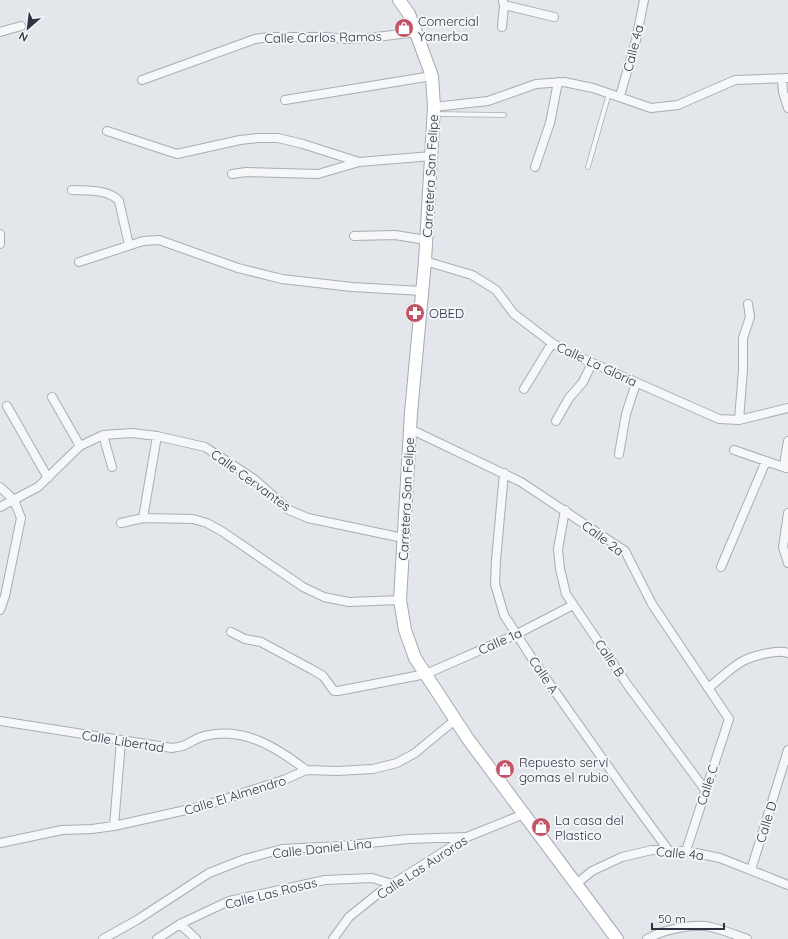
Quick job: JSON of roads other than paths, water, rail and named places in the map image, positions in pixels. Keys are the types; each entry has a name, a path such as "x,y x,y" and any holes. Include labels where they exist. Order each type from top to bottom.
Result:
{"main road":[{"name":"Carretera San Felipe","path":"399,0 409,14 432,76 434,111 425,261 410,429 403,538 400,600 405,630 415,658 468,739 617,939"}],"street":[{"name":"Calle 4a","path":"620,96 636,40 644,0"},
{"path":"502,27 503,3 554,17"},
{"path":"0,32 21,26"},
{"name":"Calle Carlos Ramos","path":"142,80 255,39 269,37 369,38 416,32"},
{"path":"285,100 432,76"},
{"path":"434,111 488,101 536,84 564,82 620,96 651,108 678,105 735,80 785,78 783,92 788,108"},
{"path":"535,168 550,123 558,82"},
{"path":"107,130 174,154 240,140 278,138 303,144 359,162"},
{"path":"232,174 246,172 318,174 359,162 432,156"},
{"path":"72,190 104,193 116,196 119,201 129,245"},
{"path":"0,234 0,244"},
{"path":"354,236 395,235 426,240"},
{"path":"79,262 143,241 159,240 238,268 282,279 352,287 422,291"},
{"name":"Calle La Gloria","path":"425,261 472,275 496,290 514,314 552,343 570,354 720,420 739,420 788,408"},
{"path":"739,420 743,370 743,338 750,317 748,304"},
{"path":"524,389 552,343"},
{"path":"556,421 568,398 583,382 592,363"},
{"path":"619,454 626,414 636,383"},
{"path":"52,397 80,446"},
{"path":"7,406 48,478"},
{"name":"Calle 2a","path":"410,429 521,482 625,551 652,604 729,719"},
{"name":"Calle Cervantes","path":"0,506 38,487 80,446 103,435 132,433 157,436 205,447 254,479 289,510 308,518 403,538"},
{"path":"103,435 112,467"},
{"path":"143,518 157,436"},
{"path":"787,468 784,461 788,441"},
{"path":"734,450 787,468"},
{"path":"721,567 766,461"},
{"name":"Calle A","path":"504,473 496,560 496,584 504,615 622,787 669,851"},
{"path":"0,487 14,500 21,518 5,596 0,610"},
{"name":"Calle B","path":"565,510 558,549 560,569 566,594 629,687 706,791"},
{"path":"788,514 783,547 788,563"},
{"path":"121,523 143,518 193,520 207,523 224,532 303,587 324,597 349,602 400,600"},
{"name":"Calle 1a","path":"231,632 245,639 261,642 311,669 323,676 334,691 338,691 426,674 517,634 573,605"},
{"path":"708,688 743,661 764,654 784,651 788,653"},
{"name":"Calle C","path":"686,851 729,719"},
{"name":"Calle El Almendro","path":"0,843 62,830 92,829 114,826 204,806 286,780 306,770 338,771 373,769 397,763 416,753 455,720"},
{"name":"Calle Libertad","path":"0,721 172,748 185,745 199,737 218,733 238,734 256,738 292,759 306,770"},
{"path":"114,826 121,741"},
{"name":"Calle D","path":"752,870 788,750"},
{"name":"Calle Las Auroras","path":"333,939 349,917 392,884 466,837 524,814"},
{"name":"Calle Daniel Lina","path":"104,939 137,920 209,872 252,857 282,849 341,846 408,839 466,837"},
{"name":"Calle 4a","path":"576,884 592,871 622,857 652,850 686,851 720,858 788,885"},
{"name":"Calle Las Rosas","path":"157,939 180,924 229,901 325,880 372,878 392,884"},
{"path":"180,924 196,939"},
{"path":"647,939 679,927 710,927 747,939"}],"lane":[{"path":"588,167 609,93"},
{"path":"434,111 504,114"}],"place":[{"name":"Comercial Yanerba","path":"404,28"},
{"name":"OBED","path":"415,313"},
{"name":"Repuesto serví gomas el rubio","path":"505,769"},
{"name":"La casa del Plastico","path":"541,827"}]}
